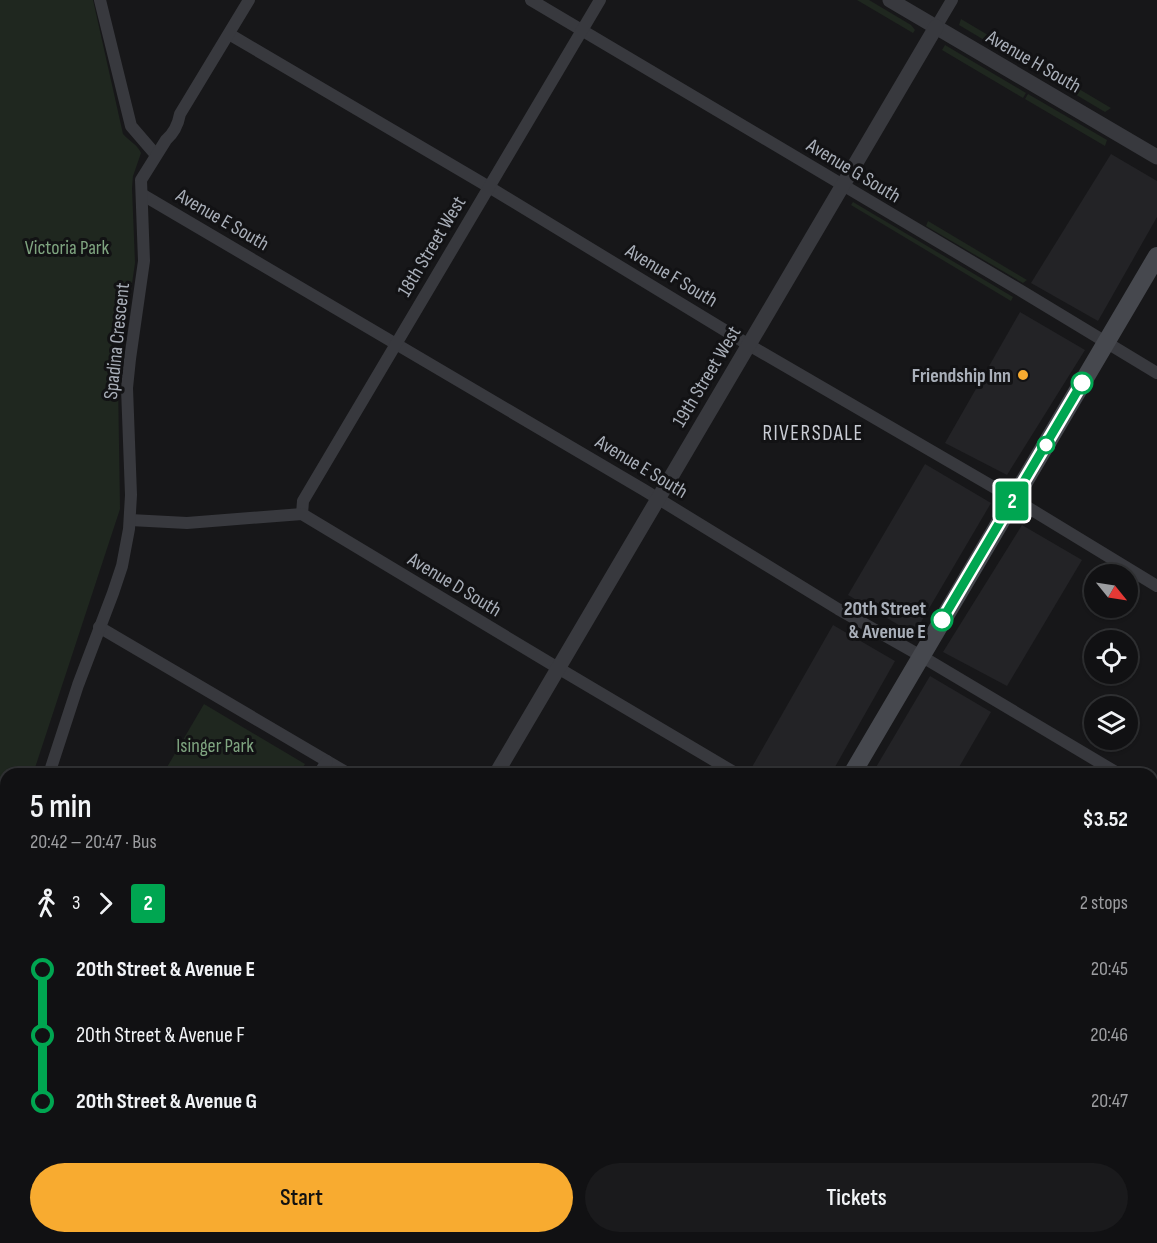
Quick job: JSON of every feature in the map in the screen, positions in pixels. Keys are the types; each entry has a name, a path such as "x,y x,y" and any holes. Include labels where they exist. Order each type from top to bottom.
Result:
{"main road":[{"path":"856,768 1157,256"}],"street":[{"path":"100,0 131,126 156,155"},
{"name":"Spadina Crescent","path":"51,768 78,685 122,566 130,520 127,388 144,261 141,180 175,129 180,114 249,0"},
{"name":"Avenue G South","path":"531,0 1157,374"},
{"name":"18th Street West","path":"302,514 303,501 600,0"},
{"name":"Avenue H South","path":"891,0 1157,157"},
{"name":"19th Street West","path":"500,768 952,0"},
{"name":"Avenue F South","path":"229,34 1157,586"},
{"name":"Avenue E South","path":"142,195 658,498 838,609 1109,768"},
{"path":"130,520 188,523 302,514"},
{"name":"Avenue D South","path":"302,514 727,768"},
{"path":"99,627 340,768"},
{"path":"322,768 327,760"}],"shaded area":[{"path":"1111,154 1157,181 1157,217 1098,321 1031,283"},
{"path":"1020,312 1085,350 1007,475 945,443"},
{"path":"925,464 991,503 914,634 848,595"},
{"path":"1022,525 1082,560 1007,686 943,652"},
{"path":"833,625 895,661 834,768 752,767"},
{"path":"930,676 991,712 958,768 876,768"}],"green space":[{"name":"Victoria Park","path":"0,0 93,0 123,134 136,145 141,153 133,176 135,263 118,380 120,509 35,768 0,768"},
{"path":"857,0 869,0 911,25 915,30 913,33"},
{"path":"961,19 1111,108 1105,112 959,25"},
{"path":"945,45 1026,93 1023,98 942,50"},
{"path":"1028,94 1107,140 1105,146 1025,99"},
{"path":"853,202 1013,297 1011,301 851,205"},
{"path":"928,221 1027,280 1023,283 926,226"},
{"name":"Isinger Park","path":"204,704 305,764 303,768 167,768"}],"bus line":[{"name":"2","path":"942,620 1082,383"}],"place":[{"name":"Friendship Inn","path":"1023,375"},
{"name":"20th Street & Avenue E","path":"942,620"}],"district":[{"name":"RIVERSDALE","path":"813,433"}]}
